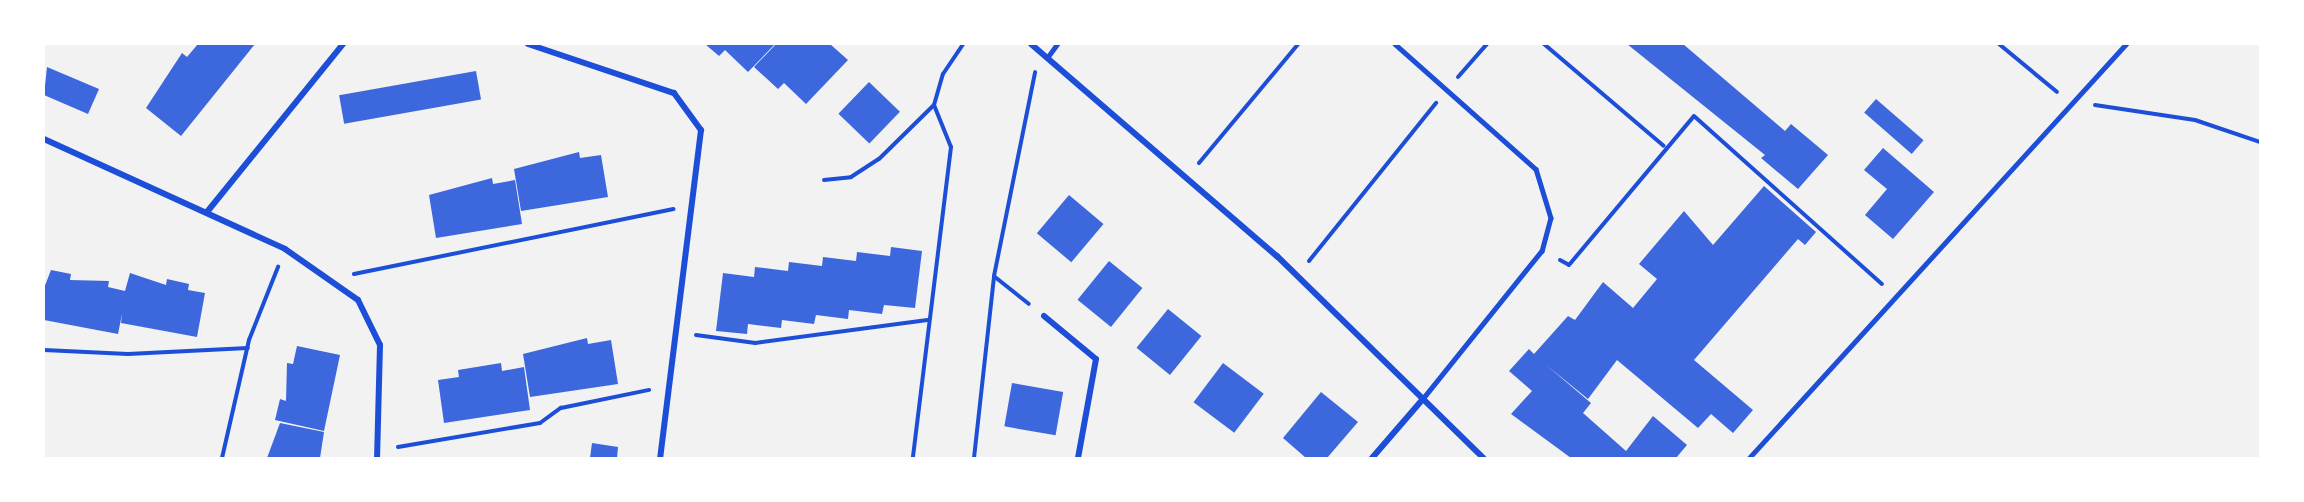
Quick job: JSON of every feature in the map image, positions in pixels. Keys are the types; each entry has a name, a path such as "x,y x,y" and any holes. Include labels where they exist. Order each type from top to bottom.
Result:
{"street":[{"path":"207,212 343,44"},
{"path":"528,44 654,83 687,104 702,144 660,459"},
{"path":"1031,44 1298,275 1483,459"},
{"path":"44,139 285,249 338,280 358,300 380,345 377,459"},
{"path":"1044,316 1096,358 1078,459"},
{"path":"1372,459 1422,400"}],"lane":[{"path":"1047,58 1057,44"},
{"path":"1395,44 1536,169 1551,218 1542,250 1422,400"},
{"path":"1749,459 2126,44"}],"path":[{"path":"824,180 851,177 879,159 934,105 943,74 963,44"},
{"path":"1187,177 1298,44"},
{"path":"1298,275 1487,44"},
{"path":"1544,44 1664,146"},
{"path":"1999,44 2052,89 2075,100 2195,120 2260,142"},
{"path":"974,459 994,276 1029,93 1047,58"},
{"path":"913,459 927,320 951,147 934,105"},
{"path":"1542,250 1569,265 1664,146 1694,116 1896,297"},
{"path":"338,280 374,265 694,206"},
{"path":"222,459 248,348 285,249"},
{"path":"994,276 1044,316"},
{"path":"677,332 755,343 927,320"},
{"path":"44,350 129,354 248,348"},
{"path":"378,450 540,423 561,408 670,386"}],"building":[{"path":"198,44 255,44 181,136 146,108 182,53 187,57"},
{"path":"705,44 775,44 748,72 725,50 719,56"},
{"path":"776,44 830,44 848,60 806,104 784,83 778,89 754,67"},
{"path":"1627,44 1683,44 1785,131 1791,124 1828,155 1798,189 1761,158 1765,155"},
{"path":"47,67 99,89 88,114 44,95"},
{"path":"476,71 481,100 344,124 339,95"},
{"path":"869,82 900,112 869,144 838,114"},
{"path":"1876,99 1924,140 1912,154 1864,113"},
{"path":"1883,148 1934,192 1893,239 1865,215 1887,189 1864,170"},
{"path":"579,152 580,158 601,155 608,197 521,211 514,169"},
{"path":"492,178 493,184 515,180 522,224 436,238 429,195"},
{"path":"1764,186 1816,232 1805,245 1798,239 1694,360 1753,410 1733,433 1711,414 1698,428 1617,360 1588,399 1545,364 1591,403 1583,413 1626,451 1653,416 1687,445 1676,458 1571,458 1511,414 1532,391 1509,371 1529,349 1534,354 1568,316 1575,320 1603,282 1633,308 1657,279 1639,264 1684,211 1713,245"},
{"path":"1069,195 1103,224 1071,262 1037,233"},
{"path":"891,247 922,251 915,308 884,305 882,314 849,310 848,319 816,315 814,324 782,320 781,328 748,324 747,334 716,331 723,273 754,277 755,267 788,271 789,262 822,266 823,257 856,261 857,252 890,256"},
{"path":"1109,261 1142,288 1111,327 1078,300"},
{"path":"51,270 71,274 70,280 109,281 108,287 125,291 130,273 166,285 167,279 189,284 188,290 205,293 197,337 121,323 122,314 118,334 44,320 44,288"},
{"path":"1168,309 1201,336 1170,375 1137,348"},
{"path":"587,338 588,344 611,340 618,384 530,397 523,354"},
{"path":"297,346 340,355 324,431 275,420 280,399 286,401 287,363 293,364"},
{"path":"501,363 502,371 524,367 530,410 444,423 438,380 459,377 458,370"},
{"path":"1223,363 1264,394 1234,433 1194,402"},
{"path":"1012,383 1063,392 1056,435 1004,426"},
{"path":"1321,392 1358,422 1327,458 1306,458 1283,438"},
{"path":"280,423 324,432 320,458 267,458"},
{"path":"592,443 618,447 617,458 590,458"}]}
